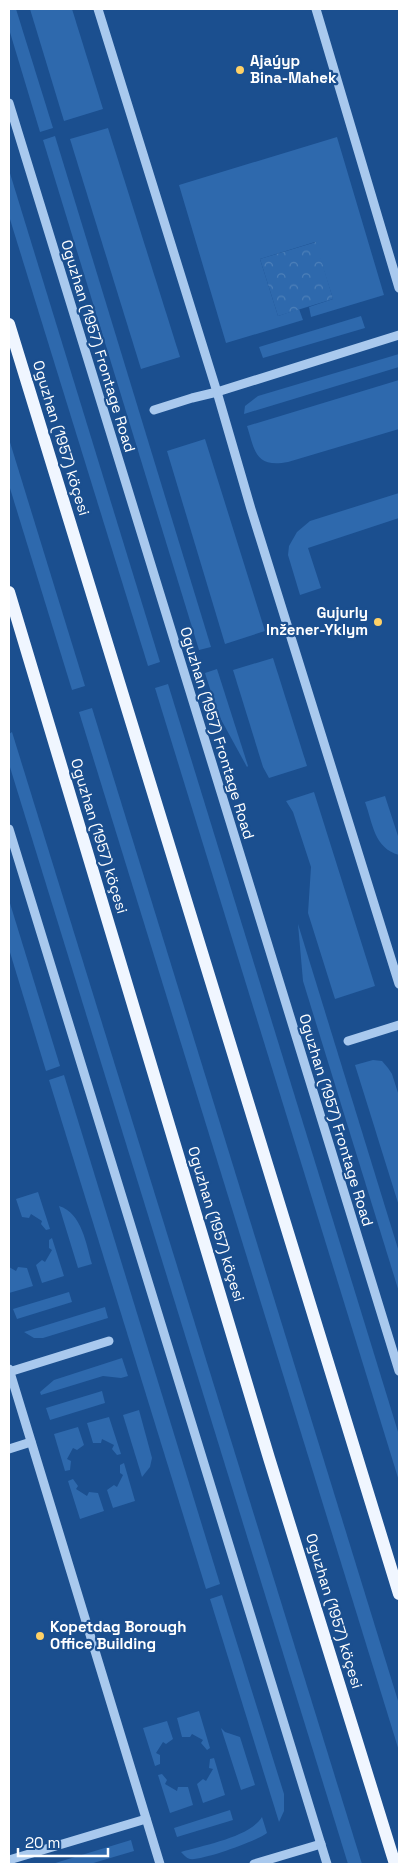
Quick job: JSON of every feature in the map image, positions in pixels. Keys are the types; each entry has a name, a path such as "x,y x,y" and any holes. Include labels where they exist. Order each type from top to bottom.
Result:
{"main road":[{"name":"Oguzhan (1957) köçesi","path":"9,324 399,1594"},
{"name":"Oguzhan (1957) köçesi","path":"9,592 269,1458 395,1864"}],"street":[{"path":"98,9 217,392 251,510 399,984"},
{"path":"316,9 399,288"},
{"name":"Oguzhan (1957) Frontage Road","path":"9,103 399,1371"},
{"path":"154,410 399,335"},
{"path":"9,829 327,1864"},
{"path":"348,1041 399,1026"},
{"path":"109,1341 9,1371 160,1864"},
{"path":"9,1449 31,1442"},
{"path":"9,1860 146,1819"},
{"path":"254,1864 320,1844"}],"green space":[{"path":"9,9 16,9 53,128 40,132 9,29"},
{"path":"30,9 72,9 103,109 64,121"},
{"path":"108,128 180,357 141,369 70,139"},
{"path":"55,136 211,647 199,650 43,140"},
{"path":"337,137 384,295 311,317 309,307 333,299 315,242 260,259 278,316 299,309 303,320 226,343 179,185"},
{"path":"9,170 160,662 148,666 9,216"},
{"path":"316,242 333,299 278,316 260,259"},
{"path":"361,316 365,328 263,358 259,347"},
{"path":"399,354 399,367 244,414 245,406 258,396"},
{"path":"399,380 399,429 288,462 269,462 258,456 247,426"},
{"path":"9,439 85,686 72,690 9,485"},
{"path":"205,439 265,631 225,644 167,451"},
{"path":"399,493 399,518 308,548 321,588 300,595 288,555 289,546 297,532 310,521"},
{"path":"273,658 307,766 269,778 263,767 233,670"},
{"path":"217,669 247,767 218,714 205,673"},
{"path":"168,684 399,1435 399,1481 155,688"},
{"path":"92,708 399,1704 399,1751 79,712"},
{"path":"12,732 362,1864 348,1864 9,764 9,734"},
{"path":"314,792 375,986 335,999 308,913 311,867 293,812 286,801"},
{"path":"385,796 399,835 399,855 391,852 379,841 365,802"},
{"path":"9,900 60,1066 46,1071 9,949"},
{"path":"298,924 399,1252 399,1292 303,981"},
{"path":"373,1060 382,1061 388,1068 392,1074 399,1096 399,1206 355,1065"},
{"path":"64,1075 220,1584 206,1589 49,1080"},
{"path":"38,1192 50,1229 46,1230 41,1224 42,1221 31,1214 29,1218 22,1217 16,1199"},
{"path":"59,1206 73,1215 78,1222 92,1264 78,1268"},
{"path":"52,1238 64,1276 42,1283 36,1265 42,1260 45,1262 52,1250 49,1248 49,1240"},
{"path":"9,1267 16,1271 18,1267 27,1268 33,1286 9,1293"},
{"path":"69,1292 72,1302 17,1319 13,1309"},
{"path":"105,1307 108,1318 43,1338 34,1338 24,1332"},
{"path":"122,1358 128,1376 121,1378 103,1376 41,1395 40,1392 54,1380"},
{"path":"102,1391 105,1403 50,1420 46,1408"},
{"path":"139,1410 152,1458 150,1467 142,1477 123,1415"},
{"path":"109,1417 121,1454 117,1455 112,1449 114,1445 102,1439 101,1443 93,1443 87,1423"},
{"path":"78,1427 84,1445 77,1450 73,1448 67,1459 71,1461 70,1470 65,1471 54,1434"},
{"path":"124,1463 135,1501 113,1508 107,1490 114,1485 117,1487 123,1475 120,1473 120,1465"},
{"path":"73,1479 78,1486 76,1489 87,1496 89,1492 98,1493 104,1511 80,1519 68,1481"},
{"path":"222,1595 284,1794 284,1811 279,1822 210,1599"},
{"path":"199,1711 210,1748 207,1750 201,1743 203,1740 192,1734 190,1737 182,1737 177,1718"},
{"path":"167,1721 173,1739 166,1744 163,1742 156,1753 160,1755 160,1764 155,1766 143,1728"},
{"path":"221,1728 225,1732 240,1737 255,1785 241,1790"},
{"path":"214,1758 225,1795 203,1803 197,1784 203,1779 206,1781 213,1769 209,1768 210,1759"},
{"path":"162,1774 167,1780 165,1784 177,1791 178,1787 188,1787 193,1805 170,1813 158,1775"},
{"path":"230,1810 233,1820 177,1837 174,1828"},
{"path":"262,1817 267,1833 252,1841 217,1854 196,1859 189,1859 181,1852 237,1835 248,1830"},
{"path":"131,1840 134,1851 90,1864 52,1864"}],"place":[{"name":"Ajaýyp Bina-Mahek","path":"240,70"},
{"name":"Gujurly Inžener-Yklym","path":"378,622"},
{"name":"Kopetdag Borough Office Building","path":"40,1636"}]}
